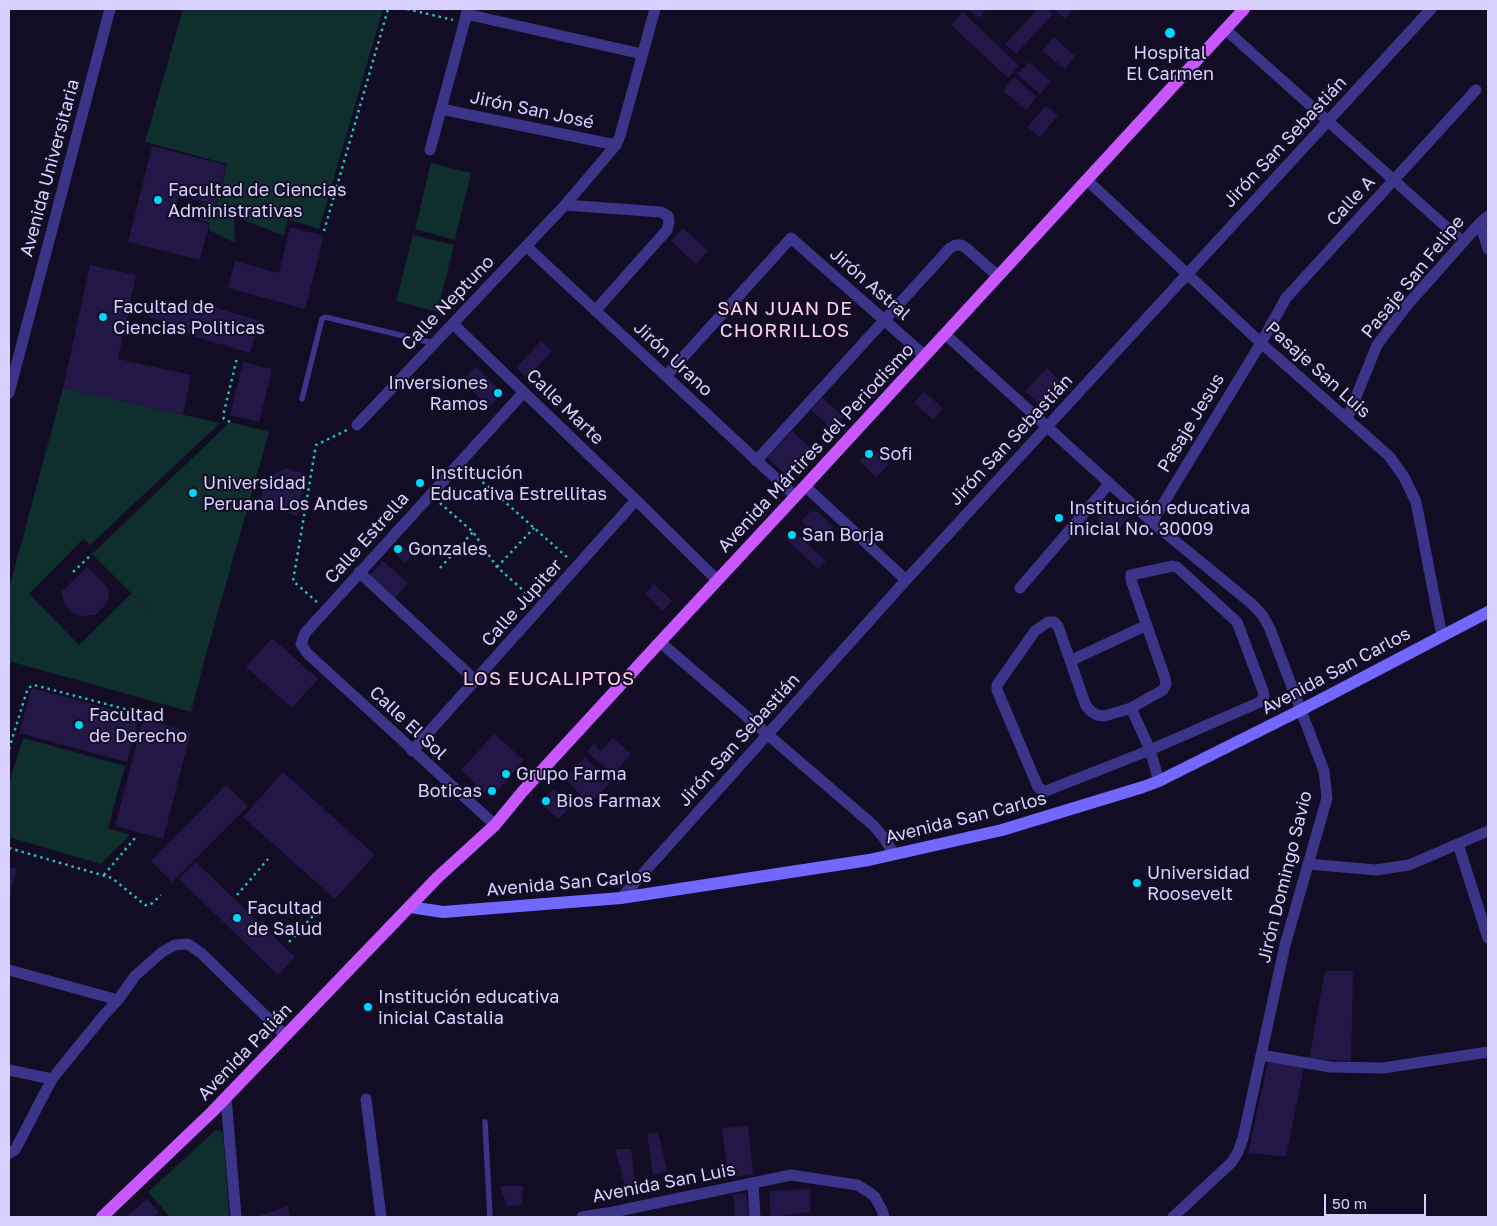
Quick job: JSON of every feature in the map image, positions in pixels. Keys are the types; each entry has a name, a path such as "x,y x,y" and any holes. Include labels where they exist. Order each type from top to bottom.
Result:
{"main road":[{"name":"Avenida Mártires del Periodismo","path":"410,907 438,877 495,825 523,791 1244,9"},
{"name":"Avenida San Carlos","path":"410,907 443,912 621,898 869,860 1002,830 1159,781 1488,612"},
{"name":"Avenida Palián","path":"102,1217 226,1098 410,907"}],"street":[{"name":"Avenida Universitaria","path":"9,393 13,362 110,9"},
{"path":"616,145 655,9"},
{"name":"Jirón San Sebastián","path":"621,898 906,580 1431,9"},
{"path":"430,150 466,15 642,54"},
{"path":"1225,30 1463,242"},
{"name":"Calle A","path":"1261,342 1286,298 1476,90"},
{"name":"Jirón San José","path":"442,109 616,145"},
{"name":"Calle Neptuno","path":"357,425 565,205 616,145"},
{"name":"Pasaje San Luis","path":"1086,180 1261,342 1389,456 1404,477 1416,502 1442,636"},
{"path":"565,205 662,212 668,216 667,230 595,311"},
{"path":"1484,220 1488,249"},
{"name":"Pasaje San Felipe","path":"1347,419 1377,345 1409,303 1484,220"},
{"name":"Jirón Astral","path":"666,376 791,238 925,356"},
{"path":"756,461 950,248 960,245 966,248 998,276"},
{"name":"Jirón Urano","path":"526,246 795,496"},
{"name":"Calle Marte","path":"452,324 717,580"},
{"name":"Jirón Domingo Savio","path":"945,334 1109,484 1252,604 1263,616 1270,629 1324,771 1327,798 1285,945 1243,1138 1232,1162 1174,1217"},
{"name":"Pasaje Jesus","path":"1152,522 1261,342"},
{"name":"Calle Estrella","path":"301,644 305,633 524,392"},
{"path":"1020,588 1109,484"},
{"path":"805,486 906,580"},
{"name":"Calle Jupiter","path":"412,751 636,500"},
{"path":"1173,566 1177,567 1237,622 1264,697 1260,702 1150,750 1046,791 1042,790 1038,787 997,690 997,685 1035,631 1048,622 1054,622 1058,626 1086,706 1097,715 1105,716 1131,708 1163,690 1166,684 1147,625 1131,580 1131,575 1173,566"},
{"path":"359,572 476,681"},
{"path":"1070,660 1147,625"},
{"path":"660,642 873,825 894,854"},
{"name":"Calle El Sol","path":"301,644 306,653 495,825"},
{"path":"1131,708 1150,750 1159,781"},
{"path":"1308,864 1376,870 1409,865 1488,831"},
{"path":"1458,844 1488,938"},
{"path":"9,1153 15,1150 52,1079 118,1000 135,976 162,952 175,945 188,944 201,953 286,1036"},
{"path":"9,970 118,1000"},
{"path":"1261,1055 1330,1067 1383,1068 1488,1052"},
{"path":"9,1070 52,1079"},
{"path":"226,1098 236,1217"},
{"path":"366,1098 381,1217"},
{"name":"Avenida San Luis","path":"582,1217 614,1215 791,1175 850,1184 863,1188 875,1197 884,1217"},
{"path":"753,1184 755,1217"}],"lane":[{"path":"302,398 322,319 325,317 433,343"},
{"path":"485,1122 490,1217"}],"path":[{"path":"324,231 388,9"},
{"path":"407,9 466,15"},
{"path":"230,422 224,419 223,416 237,358"},
{"path":"326,610 293,582 316,445 357,425"},
{"path":"460,462 577,566"},
{"path":"430,494 473,532 496,567 541,607"},
{"path":"496,567 534,528"},
{"path":"440,568 473,532"},
{"path":"73,572 92,554"},
{"path":"9,748 26,694 30,686 34,685 159,718"},
{"path":"104,875 135,838"},
{"path":"9,848 116,880 145,905 150,905 161,895"},
{"path":"237,895 268,859"},
{"path":"289,942 322,906"}],"green space":[{"path":"183,9 383,9 319,229 288,219 284,236 234,216 235,243 209,230 210,223 198,220 203,203 217,205 227,164 145,142"},
{"path":"431,163 471,173 455,240 415,229"},
{"path":"413,235 454,245 437,312 396,301"},
{"path":"63,388 220,423 90,545 83,539 29,594 79,645 131,594 151,613 92,554 230,422 269,432 191,712 9,661 9,629 11,622 9,621 9,589"},
{"path":"23,738 125,766 108,828 130,835 101,864 9,837 9,784"},
{"path":"216,1130 223,1132 229,1217 170,1217 148,1192"}],"building":[{"path":"967,9 987,9 979,18"},
{"path":"1038,9 1047,9 1053,14 1016,54 1005,44"},
{"path":"1054,9 1074,9 1065,19"},
{"path":"963,12 1019,66 1008,78 951,25"},
{"path":"1054,37 1075,56 1065,69 1042,51"},
{"path":"1029,62 1051,82 1040,94 1017,74"},
{"path":"1014,77 1037,97 1026,110 1003,91"},
{"path":"1046,106 1058,115 1040,137 1027,127"},
{"name":"Facultad de Ciencias Administrativas","path":"152,146 226,165 216,205 179,195 174,216 209,224 200,260 128,242"},
{"path":"290,227 324,236 305,309 228,288 235,261 279,273"},
{"path":"683,228 708,251 696,264 671,241"},
{"name":"Facultad de Ciencias Politicas","path":"90,265 136,275 118,359 191,375 183,415 63,388"},
{"path":"155,297 188,306 190,300 260,321 250,353 169,329 171,323 149,317"},
{"path":"541,341 552,351 527,378 516,368"},
{"path":"243,362 272,369 259,422 230,415"},
{"path":"476,367 503,393 489,407 462,381"},
{"path":"1047,368 1068,388 1050,407 1041,406 1025,391"},
{"path":"924,392 943,408 933,420 914,403"},
{"path":"822,398 844,417 833,430 811,410"},
{"path":"792,431 814,451 792,474 785,474 767,458"},
{"path":"872,448 889,464 876,477 859,461"},
{"path":"286,468 305,474 297,516 259,504 267,477"},
{"path":"1113,504 1118,505 1130,516 1114,534 1097,519"},
{"path":"811,511 818,512 833,526 820,540 801,521"},
{"path":"791,529 826,561 818,569 784,537"},
{"path":"400,543 412,555 405,563 392,551"},
{"path":"383,561 408,583 394,599 369,576"},
{"path":"87,567 108,588 109,596 104,607 95,615 80,616 70,611 64,603 61,592"},
{"path":"654,584 672,601 663,611 645,594"},
{"path":"272,638 318,679 292,708 246,667"},
{"name":"Facultad de Derecho","path":"32,688 139,717 127,762 19,733"},
{"path":"143,719 191,732 163,839 115,826"},
{"path":"494,734 524,760 491,798 461,770"},
{"path":"613,738 631,754 613,775 587,752 594,744 601,751"},
{"path":"585,757 610,783 589,804 564,778"},
{"path":"283,772 375,855 335,899 243,817"},
{"path":"226,785 248,806 172,882 151,861"},
{"path":"553,789 571,805 559,819 542,803 543,799"},
{"name":"Facultad de Salud","path":"196,862 295,957 278,975 179,879"},
{"path":"9,867 17,869 9,897"},
{"path":"1325,971 1353,971 1351,1061 1309,1059"},
{"path":"1268,1062 1304,1067 1286,1157 1248,1153"},
{"path":"748,1126 753,1174 728,1178 722,1128"},
{"path":"658,1132 667,1171 653,1175 647,1134"},
{"path":"615,1149 631,1149 635,1186 625,1186"},
{"path":"500,1186 523,1186 522,1205 507,1206"},
{"path":"810,1189 811,1212 771,1217 769,1191"},
{"path":"746,1193 749,1217 735,1217 733,1195"},
{"path":"147,1199 159,1212 153,1217 126,1217"},
{"path":"288,1206 290,1217 256,1217"}],"place":[{"name":"Hospital El Carmen","path":"1170,33"},
{"name":"Facultad de Ciencias Administrativas","path":"158,200"},
{"name":"Facultad de Ciencias Politicas","path":"103,317"},
{"name":"Inversiones Ramos","path":"498,393"},
{"name":"Sofi","path":"869,454"},
{"name":"Institución Educativa Estrellitas","path":"420,483"},
{"name":"Universidad Peruana Los Andes","path":"193,493"},
{"name":"Institución educativa inicial No. 30009","path":"1059,518"},
{"name":"San Borja","path":"792,535"},
{"name":"Gonzales","path":"398,549"},
{"name":"Facultad de Derecho","path":"79,725"},
{"name":"Grupo Farma","path":"506,774"},
{"name":"Boticas","path":"492,791"},
{"name":"Bios Farmax","path":"546,801"},
{"name":"Universidad Roosevelt","path":"1137,883"},
{"name":"Facultad de Salud","path":"237,918"},
{"name":"Institución educativa inicial Castalia","path":"368,1007"}],"district":[{"name":"SAN JUAN DE CHORRILLOS","path":"785,320"},
{"name":"LOS EUCALIPTOS","path":"549,679"}]}
